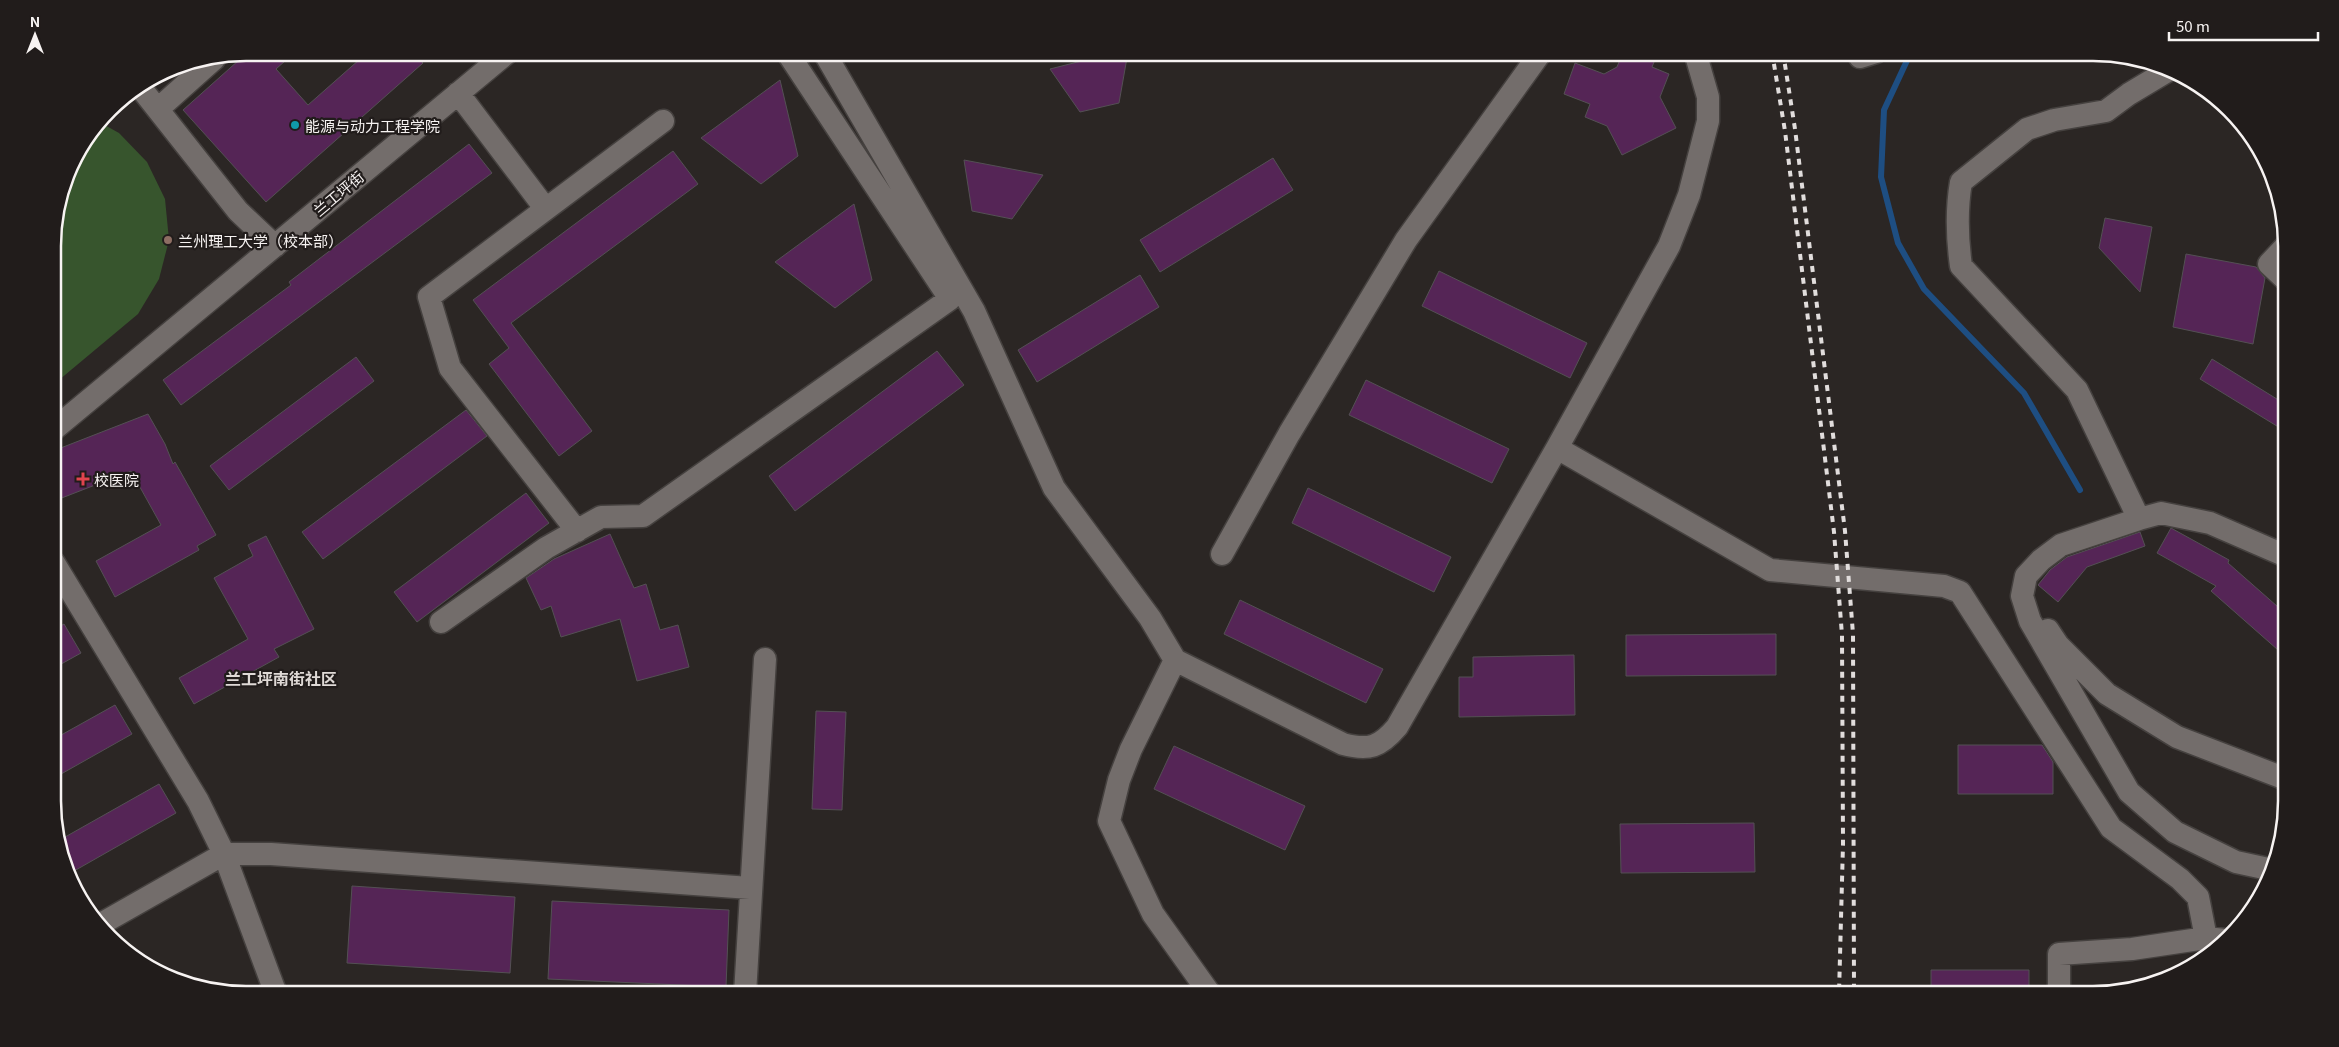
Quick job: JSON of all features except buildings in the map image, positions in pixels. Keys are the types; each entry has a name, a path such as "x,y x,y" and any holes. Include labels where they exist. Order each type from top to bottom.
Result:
{"street":[{"name":"兰工坪街","path":"61,423 497,61"},
{"path":"441,622 546,548 601,517 643,516 950,299 793,61"},
{"path":"829,61 974,311 1054,488 1150,618 1176,660 1343,744 1359,748 1385,742 1397,727 1557,448 1669,246 1689,195 1708,120 1708,97 1698,61"},
{"path":"1222,554 1289,434 1406,240 1535,61"},
{"path":"158,109 206,66"},
{"path":"2139,519 2077,390 1961,266 1957,208 1961,182 2027,129 2054,120 2106,111 2129,94 2162,74"},
{"path":"143,92 238,211 275,246"},
{"path":"458,93 545,208"},
{"path":"577,531 450,368 429,297 662,121"},
{"path":"2278,254 2269,264 2278,272"},
{"path":"1557,448 1770,570 1944,586 1960,592 2111,828 2180,879 2198,898 2215,939 2132,949 2059,954 2059,986"},
{"path":"2265,868 2236,862 2175,832 2129,792 2030,621 2022,596 2026,576 2041,560 2061,544 2139,519 2161,514 2210,523 2278,553"},
{"path":"61,576 198,801 224,854 273,986"},
{"path":"2022,596 2058,645 2108,694 2177,737 2278,776"},
{"path":"745,986 765,659"},
{"path":"1176,660 1132,749 1119,780 1109,821 1153,914 1204,986"},
{"path":"106,921 224,854 271,854 750,888"}],"green space":[{"path":"106,126 119,133 147,162 165,199 169,240 159,279 138,314 61,378 61,246 65,210 80,164 92,143"}],"waterway":[{"path":"1907,61 1884,110 1881,177 1898,243 1924,289 2024,393 2080,490"}],"railway":[{"path":"1773,61 1785,131 1834,532 1842,635 1843,844 1839,986"},
{"path":"1784,61 1795,129 1845,531 1853,634 1854,986"}],"place":[{"name":"能源与动力工程学院","path":"295,125"},
{"name":"兰州理工大学（校本部）","path":"168,240"},
{"name":"校医院","path":"83,479"}],"district":[{"name":"兰工坪南街社区","path":"281,678"}]}
